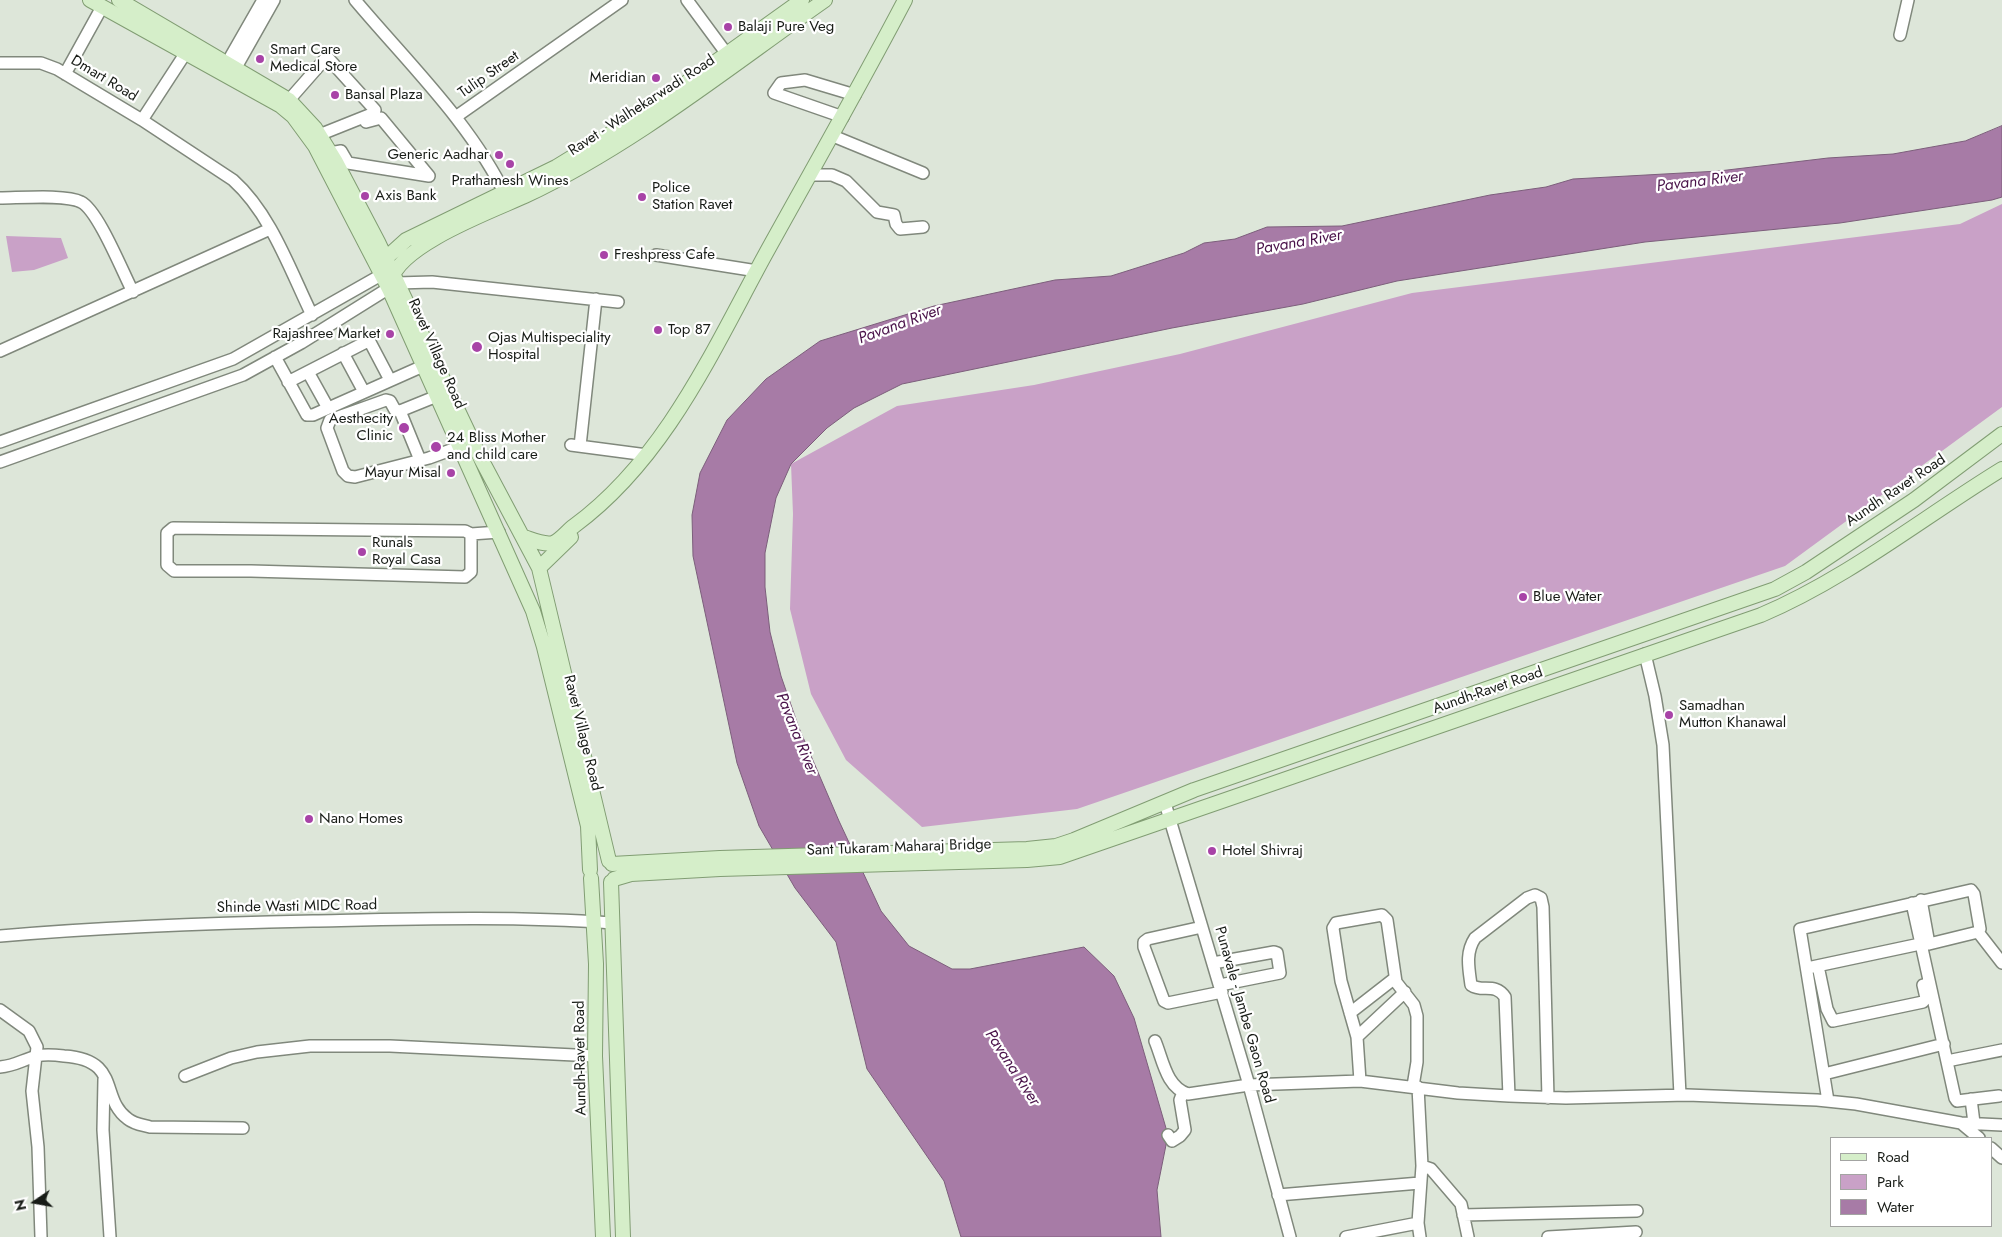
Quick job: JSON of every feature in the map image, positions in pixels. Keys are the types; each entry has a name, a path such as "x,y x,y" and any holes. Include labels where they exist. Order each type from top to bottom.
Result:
{"main road":[{"name":"Ravet Village Road","path":"119,0 229,70 281,106 304,130 315,146 390,280 540,572 610,862"},
{"name":"Ravet - Walhekarwadi Road","path":"731,60 802,0"},
{"name":"Ravet - Walhekarwadi Road","path":"385,258 406,240 603,154 731,60 825,0"},
{"path":"523,586 539,583 540,572 585,518 647,455 688,397 756,271 833,136 905,0"},
{"name":"Ravet Village Road","path":"96,4 185,54 229,70 289,100 304,113 324,143 385,258"},
{"name":"Ravet - Walhekarwadi Road","path":"390,280 415,250 507,197"},
{"path":"385,258 390,280"},
{"name":"Ravet Village Road","path":"390,280 423,366 500,534 501,544 523,586 544,647 588,826 591,874"},
{"name":"Aundh Ravet Road","path":"1806,572 1954,472 2002,434"},
{"name":"Aundh-Ravet Road","path":"1076,845 1170,819 1761,615 1815,589 1854,567 2002,469"},
{"path":"500,534 507,529 540,543 552,543 585,518"},
{"name":"Aundh-Ravet Road","path":"1076,845 1194,790 1754,597 1806,572"},
{"name":"Sant Tukaram Maharaj Bridge","path":"720,863 1076,845"},
{"path":"598,861 720,863 631,874 600,885 591,874 598,861"},
{"path":"610,862 615,871 612,923 623,1237"},
{"name":"Aundh-Ravet Road","path":"591,874 596,964 595,1056 604,1237"}],"street":[{"path":"229,70 231,56 263,0"},
{"path":"229,70 238,62 274,0"},
{"path":"355,0 434,93 457,116"},
{"name":"Tulip Street","path":"507,197 457,116 622,0"},
{"path":"687,0 731,60"},
{"path":"1900,35 1908,0"},
{"path":"65,74 96,4"},
{"name":"Dmart Road","path":"0,62 41,63 65,74 142,120 185,54"},
{"path":"289,100 324,59 328,58 373,106 374,113 324,143"},
{"path":"843,117 774,93 781,82 805,80 855,95"},
{"path":"381,118 429,176 348,163 341,151 324,143 381,118"},
{"path":"142,120 233,180 245,193 270,229 312,315"},
{"path":"833,136 923,173"},
{"path":"809,176 832,175 846,181 877,212 894,215 896,224 900,229 923,227"},
{"path":"0,198 69,198 83,202 95,215 133,292"},
{"path":"0,351 270,229"},
{"path":"656,255 756,271"},
{"path":"0,462 243,375 275,357 390,280"},
{"path":"0,442 233,358 312,315 390,280 420,281 618,302"},
{"path":"596,299 576,446 647,455"},
{"path":"288,382 362,343 370,342 390,380"},
{"path":"343,353 364,392"},
{"path":"275,357 307,415 313,415 423,366"},
{"path":"201,371 207,389"},
{"path":"308,372 328,408"},
{"path":"437,396 400,411 395,410 390,401 386,400 327,423 327,428 343,471 348,476 355,477 420,460 460,447"},
{"path":"400,411 420,460"},
{"path":"471,534 471,572 465,577 250,570 174,571 167,565 167,533 174,528 465,531 471,534 500,534"},
{"path":"1645,654 1655,696 1662,745 1680,1095"},
{"name":"Punavale - Jambe Gaon Road","path":"1165,803 1249,1085 1290,1237"},
{"path":"1828,1101 1800,930 1916,901 1971,890 1974,894 1980,925 1978,932"},
{"path":"1509,1096 1505,996 1501,991 1492,987 1475,988 1471,986 1468,957 1470,946 1475,938 1527,898 1535,895 1541,898 1543,907 1548,1098"},
{"path":"1916,901 1929,944 1978,932"},
{"path":"1818,966 1827,1009 1833,1021 1923,1002 1926,998 1917,944 1916,901"},
{"path":"1360,1082 1357,1037 1341,981 1334,924 1382,915 1385,917 1395,978 1414,1005 1417,1016 1415,1087 1422,1166 1418,1223 1420,1237"},
{"name":"Shinde Wasti MIDC Road","path":"0,936 194,924 338,920 520,919 612,923"},
{"path":"1202,927 1148,939 1144,942 1144,947 1164,1001 1168,1003 1280,974 1277,953 1274,952 1213,963"},
{"path":"1978,932 2002,963"},
{"path":"1806,968 1917,944"},
{"path":"1917,944 1957,1101 1999,1096"},
{"path":"1350,1013 1395,978"},
{"path":"1357,1037 1405,992"},
{"path":"0,1010 29,1031 37,1047 32,1091 38,1147 41,1237"},
{"path":"1155,1041 1172,1083 1183,1092 1198,1094 1249,1085 1360,1082 1458,1093 1548,1098 1680,1095 1828,1101 1961,1123 2002,1124"},
{"path":"1824,1074 1944,1044"},
{"path":"185,1076 231,1058 257,1052 310,1046 390,1046 595,1056"},
{"path":"1947,1061 2002,1050"},
{"path":"0,1067 20,1064 37,1056 78,1058 96,1065 104,1074 121,1112 128,1119 138,1124 150,1127 243,1128"},
{"path":"104,1074 103,1130 110,1237"},
{"path":"1168,1135 1172,1140 1180,1136 1185,1130 1180,1100 1183,1092"},
{"path":"1971,1099 1974,1123"},
{"path":"1961,1123 1978,1137"},
{"path":"1992,1149 2002,1158"},
{"path":"1422,1166 1431,1169 1461,1204 1468,1237"},
{"path":"1278,1195 1420,1183"},
{"path":"1464,1215 1637,1211"},
{"path":"1346,1237 1418,1223"},
{"path":"1548,1237 1636,1232"}],"green space":[{"path":"2002,204 2002,407 1785,566 1077,809 922,827 846,760 811,694 790,609 793,514 791,464 897,406 1034,385 1180,354 1412,293 1960,224"},
{"path":"6,236 61,238 68,258 34,270 12,272"}],"water":[{"name":"Pavana River","path":"2002,126 2002,197 1992,200 1840,223 1645,242 1397,281 1303,304 1172,328 902,384 854,408 827,428 791,464 776,498 765,553 765,587 770,632 781,676 799,728 839,821 881,911 909,946 952,969 970,969 1084,947 1114,976 1134,1018 1168,1135 1157,1190 1161,1237 961,1237 944,1181 867,1069 836,942 795,888 759,826 737,763 693,556 692,515 700,473 727,420 766,379 820,341 934,306 1055,280 1111,276 1184,253 1204,243 1235,239 1267,227 1342,226 1490,195 1546,187 1573,179 1719,171 1828,158 1893,154 1965,141"}],"place":[{"name":"Balaji Pure Veg","path":"728,27"},
{"name":"Smart Care Medical Store","path":"260,59"},
{"name":"Meridian","path":"656,78"},
{"name":"Bansal Plaza","path":"335,95"},
{"name":"Generic Aadhar","path":"499,155"},
{"name":"Prathamesh Wines","path":"510,164"},
{"name":"Axis Bank","path":"365,196"},
{"name":"Police Station Ravet","path":"642,197"},
{"name":"Freshpress Cafe","path":"604,255"},
{"name":"Top 87","path":"658,330"},
{"name":"Rajashree Market","path":"390,334"},
{"name":"Ojas Multispeciality Hospital","path":"477,347"},
{"name":"Aesthecity Clinic","path":"404,428"},
{"name":"24 Bliss Mother and child care","path":"436,447"},
{"name":"Mayur Misal","path":"451,473"},
{"name":"Runals Royal Casa","path":"362,552"},
{"name":"Blue Water","path":"1523,597"},
{"name":"Samadhan Mutton Khanawal","path":"1669,715"},
{"name":"Nano Homes","path":"309,819"},
{"name":"Hotel Shivraj","path":"1212,851"}]}
